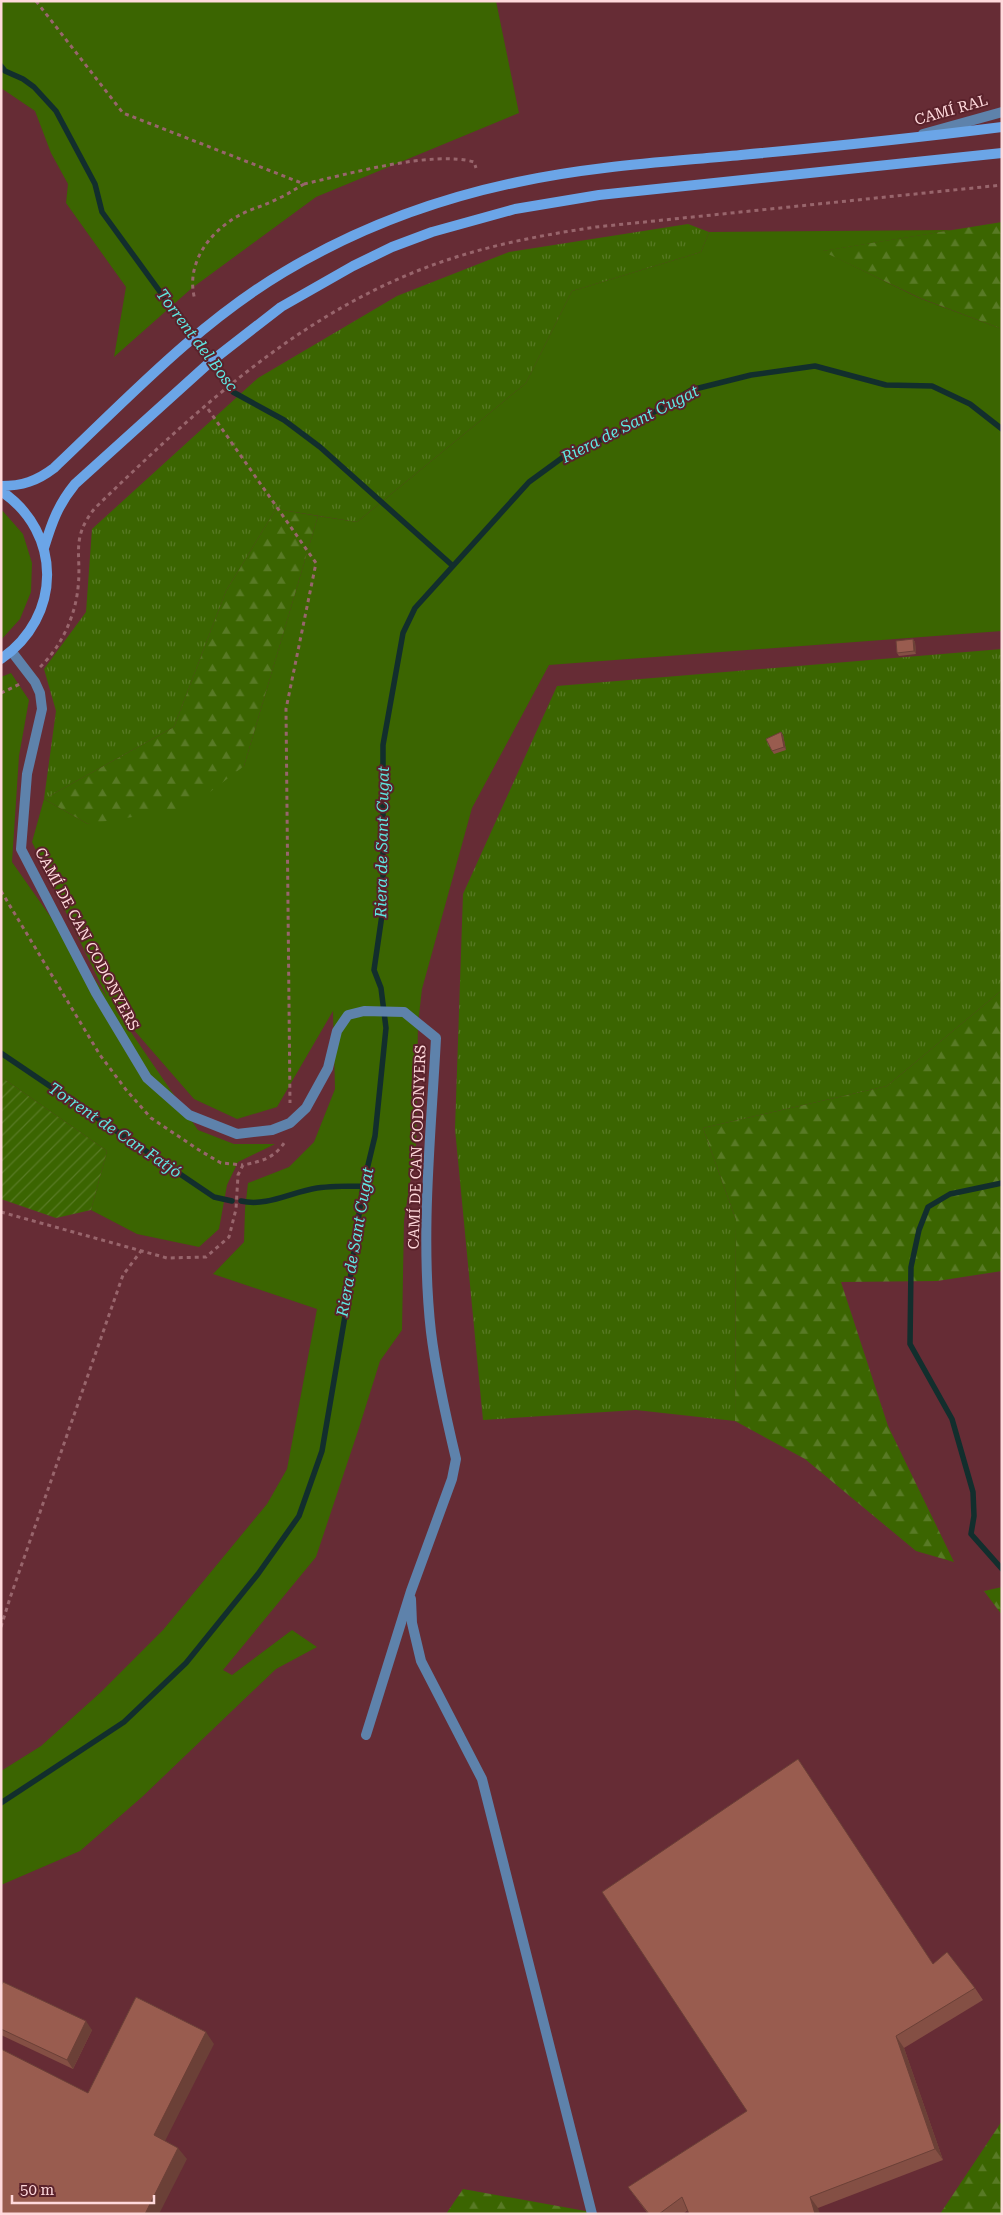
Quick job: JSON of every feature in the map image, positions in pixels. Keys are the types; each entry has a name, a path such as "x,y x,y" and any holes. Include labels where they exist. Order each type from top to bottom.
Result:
{"main road":[{"path":"1,486 16,486 29,482 54,468 153,373 222,314 284,272 360,233 399,217 481,190 520,181 606,168 1002,127"},
{"path":"44,548 53,517 75,484 172,395 240,337 281,308 315,286 392,247 432,232 514,209 599,195 1002,153"},
{"path":"1,491 14,500 27,514 38,531 44,548 48,580 45,597 37,619 12,652 1,659"}],"street":[{"name":"CAMÍ RAL","path":"908,138 1002,112"},
{"name":"CAMÍ DE CAN CODONYERS","path":"12,652 35,682 40,693 42,709 27,774 21,849 101,1002 146,1078 189,1115 238,1134 272,1130 290,1123 306,1108 328,1068 337,1031 348,1015 364,1011 404,1012 436,1038 428,1207 428,1280 431,1332 456,1459 452,1479 411,1591"},
{"path":"366,1735 411,1591"},
{"path":"411,1591 412,1623 421,1661 482,1779 592,2214"}],"path":[{"path":"36,1 123,113 304,184"},
{"path":"195,300 192,280 194,269 198,256 215,234 237,217 277,200 304,184 381,167 428,160 464,159 474,162 476,168"},
{"path":"42,666 58,646 68,627 74,608 78,588 78,540 88,517 191,417 260,360 332,312 393,281 448,260 528,238 596,227 1002,185"},
{"path":"208,409 316,563 286,709 290,1123"},
{"path":"1,693 19,684"},
{"path":"1,891 100,1055 126,1091 151,1118 221,1163 244,1164 261,1162 279,1152 288,1137"},
{"path":"1,1212 167,1258 206,1257 229,1237 236,1209 238,1175 244,1164"},
{"path":"1,1627 124,1275 141,1251"}],"green space":[{"path":"1,1 496,1 519,113 316,197 192,288 114,357 126,287 66,203 68,184 51,153 35,111 1,88"},
{"path":"1002,222 1002,329 920,298 822,251"},
{"path":"688,224 709,232 701,252 572,291 526,383 357,522 276,509 226,591 174,727 44,799 56,711 44,669 86,612 92,529 258,378 397,296 509,252"},
{"path":"953,230 823,251 919,298 1002,329 1002,631 549,665 472,808 422,989 418,1024 416,1145 404,1220 402,1330 380,1361 316,1557 223,1670 232,1675 292,1630 317,1647 276,1669 142,1797 80,1851 1,1885 1,1771 41,1746 101,1692 163,1630 267,1504 287,1469 317,1309 213,1274 244,1242 248,1183 289,1167 314,1142 335,1089 333,1011 277,1107 237,1119 194,1099 113,1006 198,1130 234,1144 275,1144 238,1162 227,1185 219,1229 199,1247 137,1234 91,1210 107,1151 1,1077 1,677 11,673 29,700 19,756 12,862 107,997 32,842 44,799 88,824 244,766 318,516 357,522 526,383 572,291 701,252 709,232"},
{"path":"1,509 23,534 32,563 31,592 20,619 1,640"},
{"path":"276,509 318,516 244,766 189,808 88,824 44,799 174,727 226,591"},
{"path":"1002,649 1002,990 887,1086 703,1128 736,1220 735,1421 636,1410 483,1420 455,1129 463,894 557,686"},
{"path":"1002,990 1002,1271 937,1281 841,1282 888,1426 954,1562 916,1551 805,1459 735,1421 736,1220 703,1128 887,1086"},
{"path":"1,1077 107,1151 91,1210 56,1218 1,1199"},
{"path":"1002,1587 1002,1615 984,1591"},
{"path":"1002,2121 1002,2214 940,2214"},
{"path":"463,2189 602,2214 446,2214"}],"building":[{"path":"913,639 914,651 897,653 896,641"},
{"path":"781,732 784,747 772,751 766,739"},
{"path":"798,1759 933,1964 947,1952 975,1988 896,2036 935,2149 810,2197 815,2214 689,2214 682,2197 659,2214 649,2214 628,2187 747,2111 602,1892"},
{"path":"3,1982 86,2021 67,2060 1,2029 1,1986"},
{"path":"136,1997 206,2032 154,2135 178,2148 145,2214 1,2214 1,2049 88,2093"}],"waterway":[{"name":"Torrent del Bosc","path":"1,66 5,71 23,79 34,87 56,111 95,184 102,212 233,392 284,420 320,447 453,566"},
{"name":"Riera de Sant Cugat","path":"1,1803 124,1722 186,1663 258,1574 299,1516 322,1451 345,1316 363,1186 375,1136 386,1028 381,988 374,970 383,908 383,745 403,633 415,608 529,482 566,455 626,429 691,390 751,375 815,366 886,385 932,386 970,404 1002,429"},
{"name":"Torrent de Can Fatjó","path":"1,1053 214,1197 232,1201"},
{"path":"1002,1183 950,1194 928,1207 919,1230 911,1267 910,1344 952,1419 973,1492 974,1516 971,1534 1002,1569"},
{"name":"Torrent de Can Fatjó","path":"241,1201 270,1201 317,1188 363,1186"}]}
